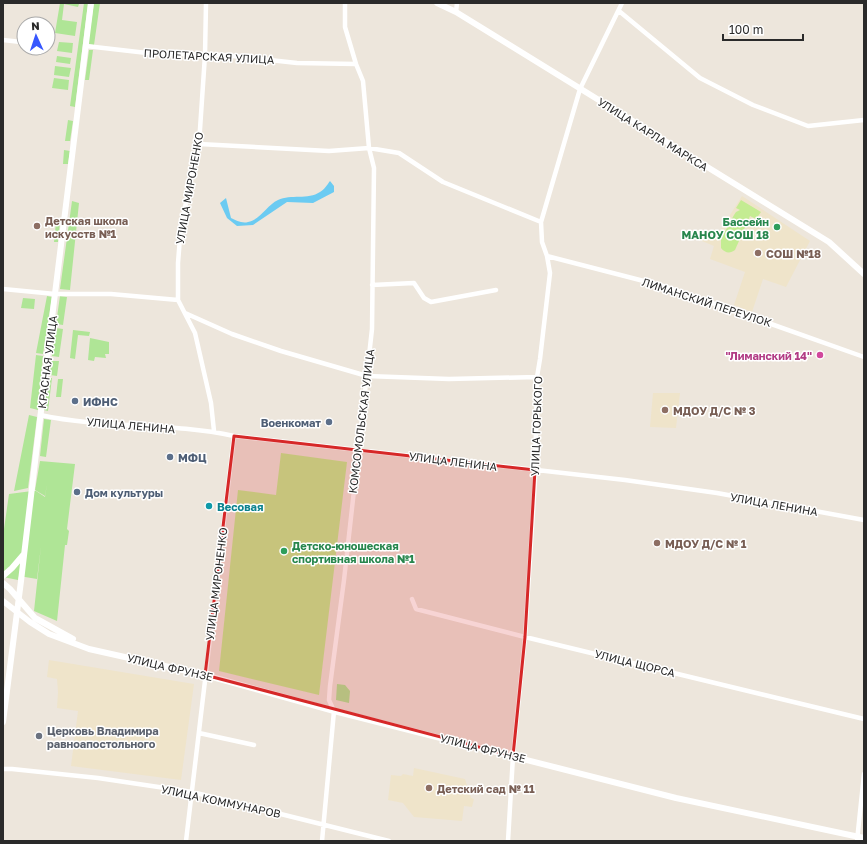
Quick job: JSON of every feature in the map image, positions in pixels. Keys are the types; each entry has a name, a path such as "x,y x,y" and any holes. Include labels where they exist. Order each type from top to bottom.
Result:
{"main road":[{"name":"КРАСНАЯ УЛИЦА","path":"3,722 25,553 40,415 91,3"},
{"name":"УЛИЦА КАРЛА МАРКСА","path":"437,3 456,12 829,242 864,274"},
{"path":"3,576 25,553"},
{"name":"УЛИЦА ФРУНЗЕ","path":"3,584 10,589 35,618 68,637 104,652"},
{"name":"УЛИЦА ФРУНЗЕ","path":"3,601 34,625 49,634 89,649 205,675 334,711 676,798 859,838"}],"street":[{"name":"УЛИЦА МИРОНЕНКО","path":"178,300 178,263 181,225 199,144 205,55 206,3"},
{"name":"КОМСОМОЛЬСКАЯ УЛИЦА","path":"322,841 334,711 330,700 330,686 344,580 372,329 374,168 370,148 363,81 345,28 345,3"},
{"path":"456,12 457,3"},
{"name":"УЛИЦА ГОРЬКОГО","path":"508,841 513,756 525,637 535,470 537,377 550,273 547,256 542,242 541,222 580,89 622,3"},
{"path":"619,11 700,78 753,105 808,126 864,120"},
{"path":"3,40 16,41"},
{"name":"ПРОЛЕТАРСКАЯ УЛИЦА","path":"86,46 147,53 243,56 297,63 356,64"},
{"path":"199,144 329,152 370,148 399,153 443,182 541,222"},
{"name":"ЛИМАНСКИЙ ПЕРЕУЛОК","path":"547,256 667,287 864,357"},
{"path":"372,285 414,283 424,298 431,302 496,290"},
{"path":"3,289 76,296 111,294 178,300 195,332 211,403 214,431"},
{"path":"185,313 232,334 281,351 367,376 449,379 537,377"},
{"name":"УЛИЦА ЛЕНИНА","path":"40,415 98,422 214,431 234,436 625,480 717,493 864,520"},
{"name":"УЛИЦА МИРОНЕНКО","path":"186,841 234,436"},
{"name":"УЛИЦА ЩОРСА","path":"412,599 416,609 525,637 864,719"},
{"path":"199,733 254,744"},
{"name":"УЛИЦА КОММУНАРОВ","path":"3,769 98,778 192,792 389,841"},
{"path":"859,838 864,774"}],"highlighted area":[{"path":"234,436 535,470 525,637 513,756 205,675"}],"shaded area":[{"name":"СОШ №18","path":"742,196 810,241 786,287 763,279 752,312 734,305 745,272 710,259 714,246 702,241 706,232 709,234 710,231 718,234"},
{"name":"МДОУ Д/С № 3","path":"653,393 680,393 676,428 650,427"},
{"path":"49,660 194,684 181,780 71,766 78,711 57,708 57,679 47,677"},
{"name":"Детский сад № 11","path":"414,768 465,779 471,798 474,799 472,807 464,806 462,821 414,817 403,803 388,800 391,775 401,776 403,774 413,776"}],"green space":[{"path":"60,3 79,4 78,7 64,4 62,20 77,22 75,36 56,33"},
{"path":"84,3 88,3 75,107 70,106"},
{"path":"94,3 100,3 94,45 88,44"},
{"path":"59,42 73,43 72,53 57,51"},
{"path":"89,50 93,50 89,80 85,80"},
{"path":"57,56 71,58 70,64 56,62"},
{"path":"55,66 71,68 69,77 54,75"},
{"path":"54,78 69,80 68,90 52,88"},
{"path":"68,120 73,121 70,141 65,141"},
{"path":"64,150 70,151 68,164 63,164"},
{"path":"741,200 761,212 756,219 750,216 735,250 731,252 724,251 721,248 721,239 734,215 740,210 736,208"},
{"path":"72,201 79,203 70,290 60,289"},
{"path":"56,222 60,222 58,242 54,242"},
{"path":"47,296 52,297 43,354 36,353"},
{"path":"60,296 67,297 63,325 56,324"},
{"path":"23,298 35,299 34,309 21,308"},
{"path":"56,328 63,329 59,357 52,356"},
{"path":"73,330 90,332 89,336 78,335 75,359 70,358"},
{"path":"90,338 109,342 109,354 105,354 106,358 95,357 94,361 88,360"},
{"path":"36,355 43,356 38,410 30,408"},
{"path":"51,361 59,361 57,376 50,375"},
{"path":"48,378 52,378 48,411 44,410"},
{"path":"58,379 63,379 61,397 56,397"},
{"path":"29,415 37,417 28,488 14,491"},
{"path":"44,419 51,420 46,457 40,456"},
{"name":"Детско-юношеская спортивная школа №1","path":"281,453 347,462 319,695 219,671 238,490 276,495"},
{"path":"40,461 75,464 67,529 69,531 67,545 65,545 57,621 34,611 41,546 37,579 19,576 18,580 3,577 3,536 9,494 36,491 45,497 47,484 45,496 35,490"},
{"path":"337,684 345,685 350,691 349,703 336,700"}],"water":[{"path":"330,181 334,186 334,192 313,203 287,202 253,225 237,226 227,218 220,203 226,198 231,218 239,222 252,221 274,202 288,197 310,196 323,190"}],"place":[{"name":"Детская школа искусств №1","path":"37,226"},
{"name":"Бассейн МАНОУ СОШ 18","path":"777,227"},
{"name":"СОШ №18","path":"758,253"},
{"name":"\"Лиманский 14\"","path":"820,355"},
{"name":"ИФНС","path":"75,401"},
{"name":"МДОУ Д/С № 3","path":"665,410"},
{"name":"Военкомат","path":"329,422"},
{"name":"МФЦ","path":"170,457"},
{"name":"Дом культуры","path":"77,492"},
{"name":"Весовая","path":"209,506"},
{"name":"МДОУ Д/С № 1","path":"657,543"},
{"name":"Детско-юношеская спортивная школа №1","path":"284,551"},
{"name":"Церковь Владимира равноапостольного","path":"39,736"},
{"name":"Детский сад № 11","path":"429,788"}]}
